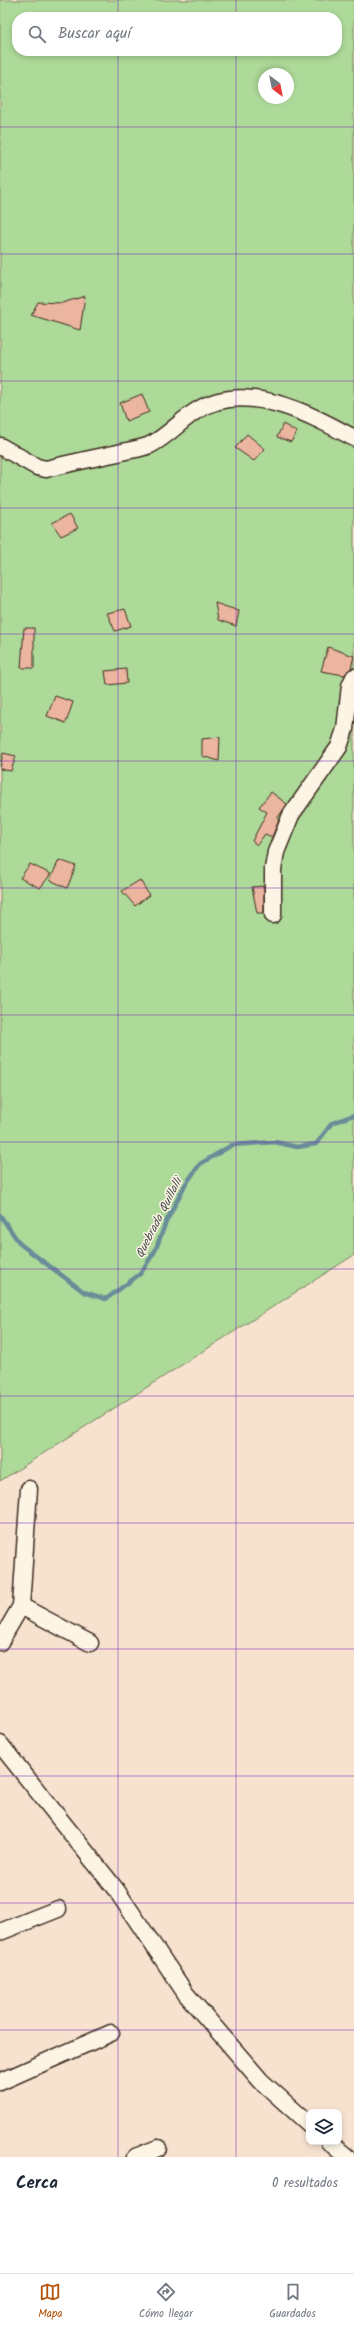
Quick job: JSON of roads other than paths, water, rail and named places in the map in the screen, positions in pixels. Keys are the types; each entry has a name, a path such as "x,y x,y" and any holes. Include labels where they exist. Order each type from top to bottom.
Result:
{"street":[{"path":"0,446 37,467 46,469 149,445 168,434 196,411 220,400 246,398 276,404 323,421 354,438"},
{"path":"273,916 273,869 276,852 291,816 339,747 345,730 350,686 354,677"},
{"path":"0,1642 21,1606 29,1489"},
{"path":"21,1606 90,1643"},
{"path":"0,1744 117,1891 186,1994 261,2081 306,2121"},
{"path":"0,1932 58,1909"},
{"path":"0,2082 111,2033"},
{"path":"333,2145 347,2157"},
{"path":"135,2157 158,2148"}],"waterway":[{"name":"Quebrada Quillalli","path":"0,1215 20,1244 84,1292 106,1299 140,1274 155,1251 166,1222 185,1185 200,1164 232,1145 275,1142 297,1147 316,1144 332,1123 354,1115"}]}
